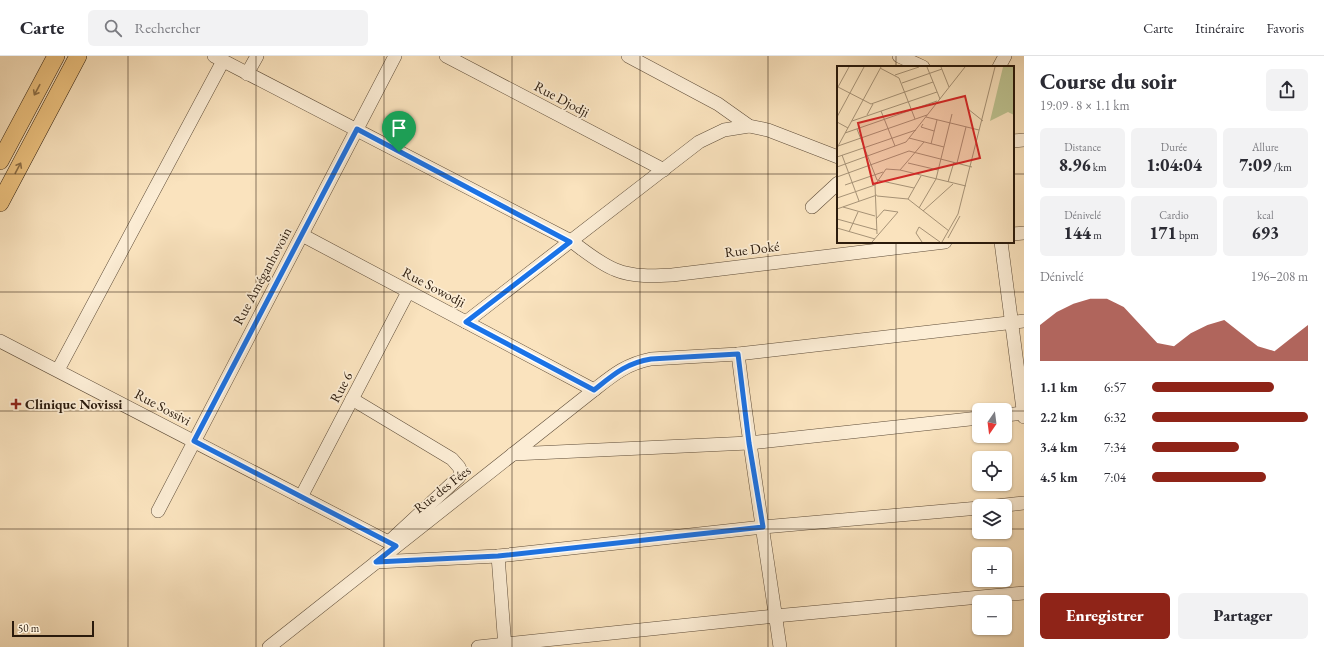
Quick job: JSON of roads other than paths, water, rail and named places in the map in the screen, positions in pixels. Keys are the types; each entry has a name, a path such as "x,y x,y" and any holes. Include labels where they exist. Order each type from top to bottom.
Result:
{"main road":[{"path":"0,160 56,56"},
{"path":"0,203 78,56"}],"street":[{"path":"248,74 257,56"},
{"name":"Rue Améganhovoin","path":"158,511 395,56"},
{"name":"Rue Djodji","path":"446,56 664,170"},
{"path":"628,56 718,104 749,126"},
{"path":"899,56 921,66"},
{"path":"1000,66 1005,56"},
{"path":"58,370 218,58"},
{"name":"Rue Doké","path":"218,58 357,129 570,242 616,270 630,274 651,276 680,274 937,243"},
{"path":"466,322 699,142 712,135 724,130 749,126 768,130 837,157"},
{"path":"1014,141 1024,140"},
{"path":"812,207 837,184"},
{"path":"1014,234 1024,233"},
{"name":"Rue Sowodji","path":"302,235 594,390"},
{"path":"1001,243 1018,322 1024,417"},
{"name":"Rue 6","path":"301,497 408,292"},
{"name":"Rue des Fées","path":"269,647 376,562 392,544 513,454 628,365 651,359 738,354 1018,322"},
{"name":"Rue Sossivi","path":"0,341 392,544"},
{"path":"738,354 749,443 763,527 780,647"},
{"path":"352,399 452,460 459,467 461,472 459,477 392,544"},
{"path":"1012,414 1024,413"},
{"path":"513,454 749,443 972,419"},
{"path":"1012,504 1024,503"},
{"path":"376,562 498,556 763,527 972,509"},
{"path":"498,556 505,646"},
{"path":"478,647 505,646 775,616 1024,593"}],"place":[{"name":"Clinique Novissi","path":"16,404"}]}
